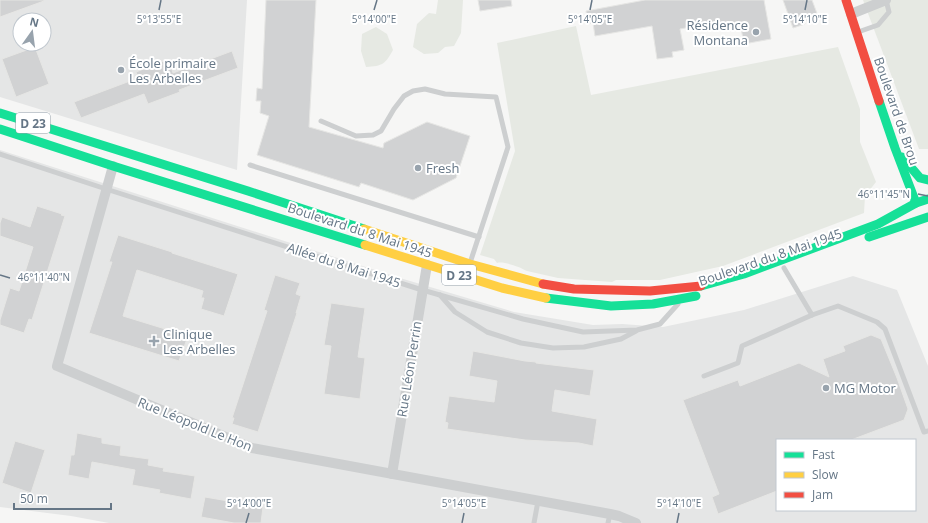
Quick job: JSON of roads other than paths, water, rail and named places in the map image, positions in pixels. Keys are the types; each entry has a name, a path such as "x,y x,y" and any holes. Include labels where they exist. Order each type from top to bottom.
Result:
{"main road":[{"name":"Boulevard de Brou","path":"846,0 895,149 916,203 926,220"},
{"name":"Boulevard du 8 Mai 1945","path":"0,113 248,187 470,264 537,283 574,289 650,291 700,286 744,274 878,224 928,198"},
{"name":"Boulevard du 8 Mai 1945","path":"0,129 427,265 502,288 549,300 611,306 653,304 702,295"},
{"path":"895,149 920,178 928,180"},
{"name":"Boulevard du 8 Mai 1945","path":"859,241 926,220"},
{"name":"Boulevard du 8 Mai 1945","path":"716,291 844,246"}],"street":[{"path":"851,14 886,0"},
{"name":"Rue Léopold Le Hon","path":"113,166 56,366 252,448 538,501 609,518 619,516 636,523"},
{"name":"Rue Léon Perrin","path":"392,474 427,265"}],"lane":[{"path":"857,33 878,25 889,12 886,0"},
{"path":"322,121 356,136 372,135 381,131 394,109 404,96 412,91 425,89 445,94 496,97 508,147 470,264"},
{"name":"Allée du 8 Mai 1945","path":"0,154 422,290 523,319 583,332 638,330 660,324 683,298"},
{"path":"250,165 479,237"},
{"path":"784,268 812,316"},
{"path":"439,295 456,312 487,332 520,343 553,348 584,347 621,339 638,330"},
{"path":"704,376 738,363 742,346 838,306 878,322 885,329 924,432 928,431"},
{"path":"534,523 538,501"}],"place":[{"name":"Résidence Montana","path":"756,32"},
{"name":"École primaire Les Arbelles","path":"121,70"},
{"name":"Fresh","path":"418,168"},
{"name":"Clinique Les Arbelles","path":"154,341"},
{"name":"MG Motor","path":"826,388"}]}
